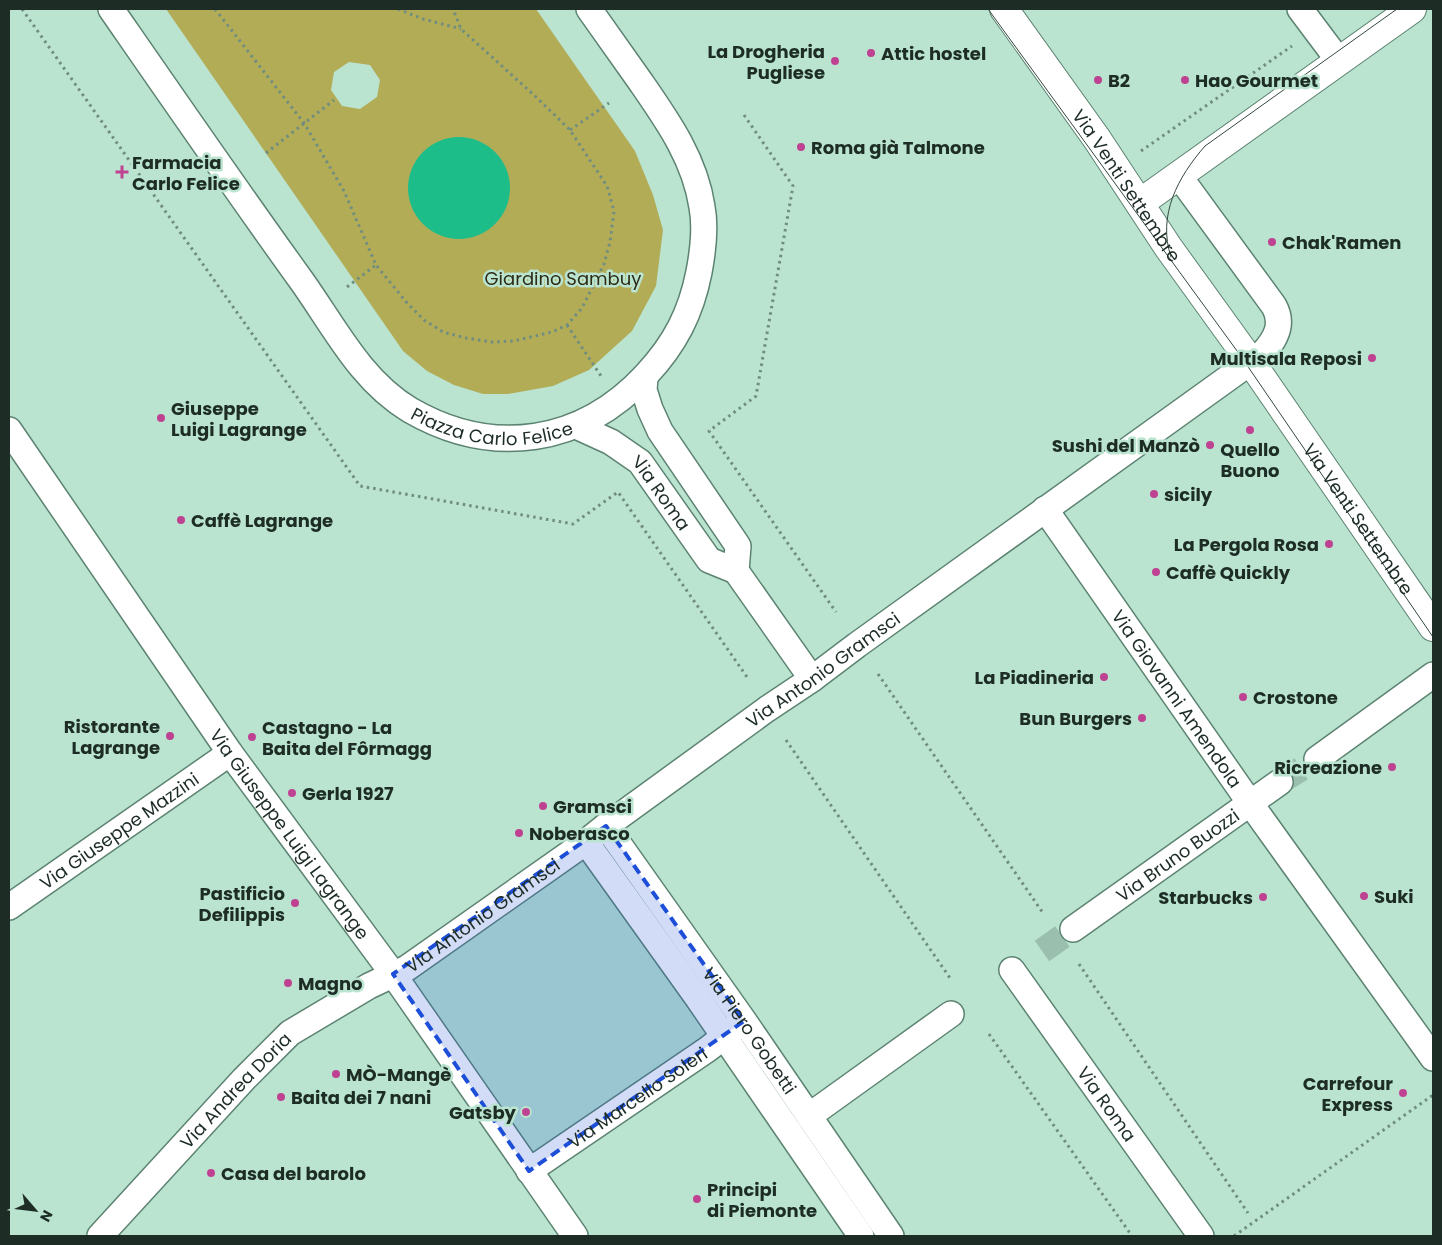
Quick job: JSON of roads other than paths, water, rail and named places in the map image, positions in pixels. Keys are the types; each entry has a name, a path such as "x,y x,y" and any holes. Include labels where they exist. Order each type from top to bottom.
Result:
{"street":[{"name":"Piazza Carlo Felice","path":"111,9 229,180 372,379 388,394 408,408 426,418 464,433 525,438 545,435 576,426 618,402 644,377 676,338 682,326 695,292 702,256 704,221 702,206 693,171 685,152 672,129 623,56 589,9"},
{"name":"Via Venti Settembre","path":"1004,9 1097,139 1168,247 1251,362 1433,627"},
{"path":"1300,9 1340,61"},
{"path":"1140,203 1412,9"},
{"path":"1179,176 1277,312 1279,318 1278,332 1269,347 1251,362"},
{"name":"Via Antonio Gramsci","path":"393,974 407,968 586,842 767,709 812,679 1251,362"},
{"name":"Via Roma","path":"576,426 611,442 640,462 709,560 736,571 738,546 660,431 644,390 644,377"},
{"name":"Via Giuseppe Luigi Lagrange","path":"12,440 230,753 393,974 576,1236"},
{"name":"Via Giovanni Amendola","path":"1045,509 1250,803 1433,1058"},
{"path":"736,571 812,679"},
{"path":"1316,759 1433,675"},
{"name":"Via Giuseppe Mazzini","path":"12,897 230,753"},
{"name":"Via Bruno Buozzi","path":"1073,929 1280,782"},
{"name":"Via Piero Gobetti","path":"606,826 632,866 744,1021 885,1227"},
{"path":"586,842 697,997 857,1235 885,1227"},
{"name":"Via Roma","path":"1012,970 1201,1236"},
{"name":"Via Andrea Doria","path":"100,1236 244,1079 290,1032 393,974"},
{"path":"809,1116 952,1014"},
{"name":"Via Marcello Soleri","path":"529,1171 724,1037 744,1021"}],"tunnel":[{"path":"1280,782 1317,759"},
{"path":"1042,951 1073,929"}],"tram line":[{"path":"988,9 1240,355 1433,637"},
{"path":"1171,257 1167,241 1168,212 1186,171 1205,146 1397,9"}],"place":[{"name":"Attic hostel","path":"871,53"},
{"name":"La Drogheria Pugliese","path":"835,61"},
{"name":"B2","path":"1098,80"},
{"name":"Hao Gourmet","path":"1185,80"},
{"name":"Roma già Talmone","path":"801,147"},
{"name":"Farmacia Carlo Felice","path":"122,172"},
{"name":"Chak'Ramen","path":"1272,242"},
{"name":"Multisala Reposi","path":"1372,358"},
{"name":"Giuseppe Luigi Lagrange","path":"161,418"},
{"name":"Quello Buono","path":"1250,430"},
{"name":"Sushi del Manzò","path":"1210,445"},
{"name":"sicily","path":"1154,494"},
{"name":"Caffè Lagrange","path":"181,520"},
{"name":"La Pergola Rosa","path":"1329,544"},
{"name":"Caffè Quickly","path":"1156,572"},
{"name":"La Piadineria","path":"1104,677"},
{"name":"Crostone","path":"1243,697"},
{"name":"Bun Burgers","path":"1142,718"},
{"name":"Ristorante Lagrange","path":"170,736"},
{"name":"Castagno - La Baita del Fôrmagg","path":"252,737"},
{"name":"Ricreazione","path":"1392,767"},
{"name":"Gerla 1927","path":"292,793"},
{"name":"Gramsci","path":"543,806"},
{"name":"Noberasco","path":"519,833"},
{"name":"Suki","path":"1364,896"},
{"name":"Starbucks","path":"1263,897"},
{"name":"Pastificio Defilippis","path":"295,903"},
{"name":"Magno","path":"288,983"},
{"name":"MÒ-Mangè","path":"336,1074"},
{"name":"Carrefour Express","path":"1403,1093"},
{"name":"Baita dei 7 nani","path":"281,1097"},
{"name":"Gatsby","path":"526,1112"},
{"name":"Casa del barolo","path":"211,1173"},
{"name":"Principi di Piemonte","path":"697,1199"}],"park label":[{"name":"Giardino Sambuy","path":"563,278"}]}
